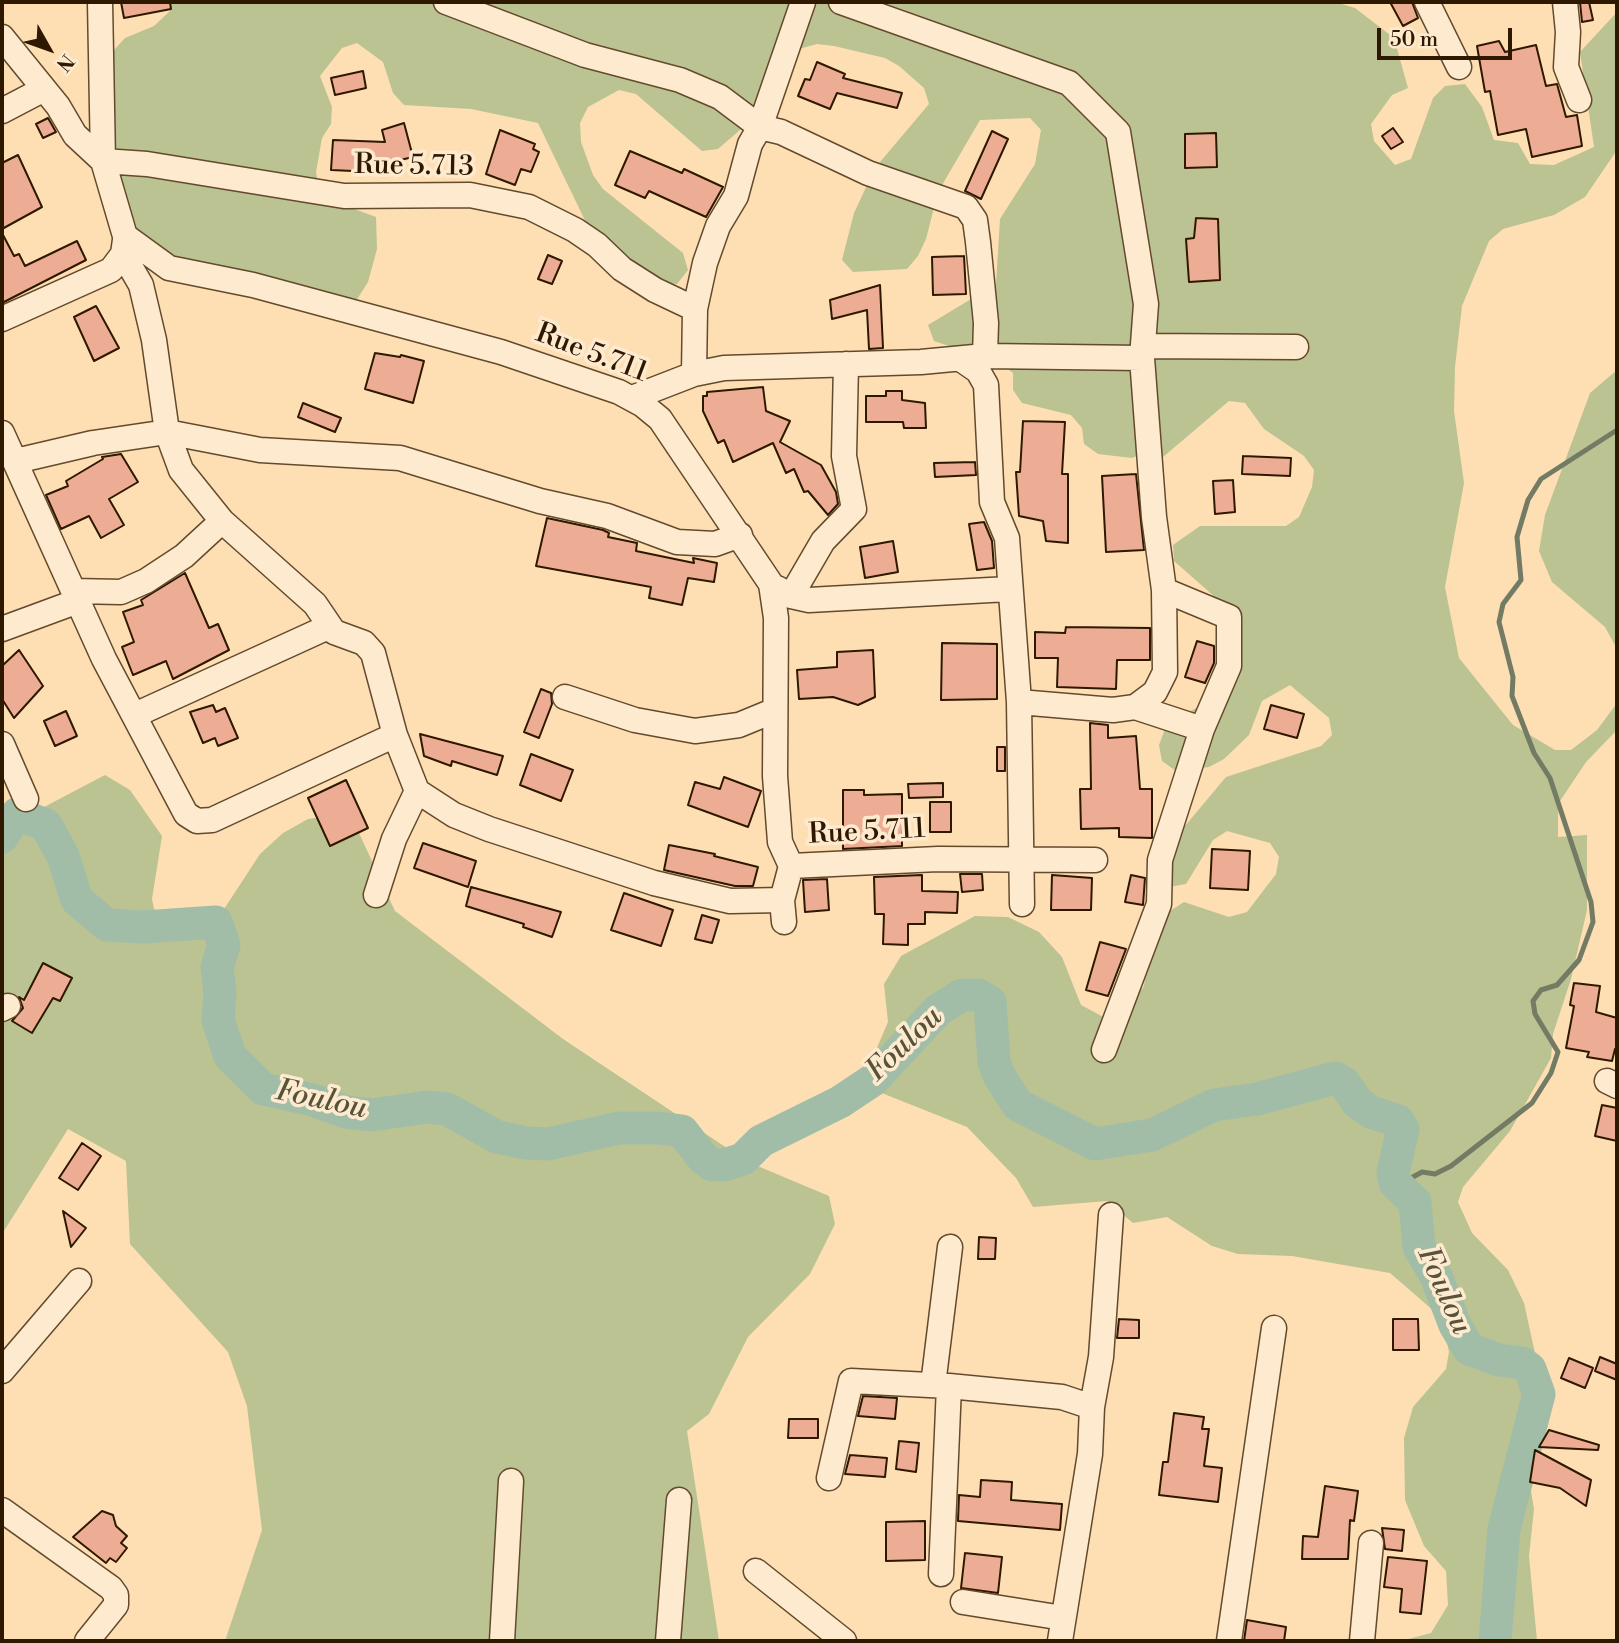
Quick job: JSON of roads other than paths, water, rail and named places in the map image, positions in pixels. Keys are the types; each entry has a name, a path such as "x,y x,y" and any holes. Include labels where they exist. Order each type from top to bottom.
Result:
{"street":[{"path":"100,2 103,161 124,245 141,285 154,340 167,432 181,470 222,521 315,604 328,627 334,632 364,643 373,653 395,735 417,791 454,815 489,829 654,883 730,901 783,911 790,866"},
{"path":"446,2 585,55 680,80 720,97 760,127 781,132 867,173 967,207 975,220 986,323 973,358 986,385 992,502 1007,538 1008,589 1019,702 1023,904"},
{"path":"694,374 695,309 705,263 718,226 736,196 750,144 760,127 803,2"},
{"path":"841,2 1069,83 1118,132 1146,304 1143,352 1154,517 1164,590 1165,672 1156,692 1135,707"},
{"path":"1427,2 1459,67"},
{"path":"1565,2 1568,32 1566,67 1579,100"},
{"path":"2,37 58,106 75,135 103,161"},
{"path":"2,111 44,89"},
{"name":"Rue 5.713","path":"103,161 147,164 344,196 470,195 528,207 575,230 597,245 622,269 655,290 695,309"},
{"path":"2,319 103,275 111,270 124,245"},
{"name":"Rue 5.711","path":"124,245 169,268 253,285 437,333 562,371 632,398 660,419 781,590 776,618 773,712 780,842 790,866 1022,858 1095,860"},
{"path":"632,398 694,374 776,365 1296,347"},
{"path":"846,364 844,456 855,509 781,590 809,600 1008,589"},
{"path":"16,461 93,443 167,432 260,450 400,458 540,501 607,516 677,542 715,544 740,535"},
{"path":"2,433 104,659 135,715 173,794 186,814 197,821 212,820 395,735"},
{"path":"2,629 76,596 121,592 146,581 184,556 222,521"},
{"path":"1104,1050 1159,904 1160,860 1202,729 1229,666 1229,617 1164,590"},
{"path":"135,715 328,627"},
{"path":"565,697 635,720 695,731 739,725 773,712"},
{"path":"1019,702 1113,710 1135,707 1202,729"},
{"path":"2,744 26,799"},
{"path":"376,895 394,839 417,791"},
{"path":"963,1602 1063,1635 1090,1454 1092,1407 1101,1357 1111,1215"},
{"path":"941,1574 941,1385 950,1247"},
{"path":"2,1371 79,1281"},
{"path":"1228,1641 1274,1328"},
{"path":"829,1478 851,1381 941,1385 1062,1397 1092,1407"},
{"path":"502,1641 511,1481"},
{"path":"668,1641 679,1500"},
{"path":"2,1510 117,1595 116,1605 87,1641"},
{"path":"1362,1641 1371,1543"},
{"path":"757,1570 844,1641"}],"waterway":[{"path":"1403,1193 1413,1177 1422,1172 1435,1174 1451,1166 1532,1103 1551,1073 1558,1052 1535,1014 1533,1001 1541,990 1557,985 1579,960 1593,922 1591,902 1550,778 1534,753 1512,696 1513,677 1499,622 1503,604 1521,580 1517,537 1528,500 1541,479 1617,430"},
{"name":"Foulou","path":"2,837 17,814 46,825 63,856 77,900 107,925 143,927 216,922 224,945 217,967 220,993 218,1020 230,1056 263,1089 313,1100 346,1112 372,1115 427,1107 447,1109 497,1137 526,1143 548,1144 619,1128 682,1131 703,1158 712,1165 724,1165 743,1159 761,1141 840,1102 873,1080 938,1010 962,995 978,995 990,1002 994,1062 1018,1105 1095,1144 1152,1135 1214,1105 1257,1099 1335,1078 1344,1083 1358,1103 1371,1112 1398,1121 1403,1129 1393,1173 1395,1183 1415,1202 1419,1247 1436,1276 1455,1325 1469,1349 1499,1360 1522,1363 1530,1369 1539,1394 1504,1529 1495,1641"}]}
